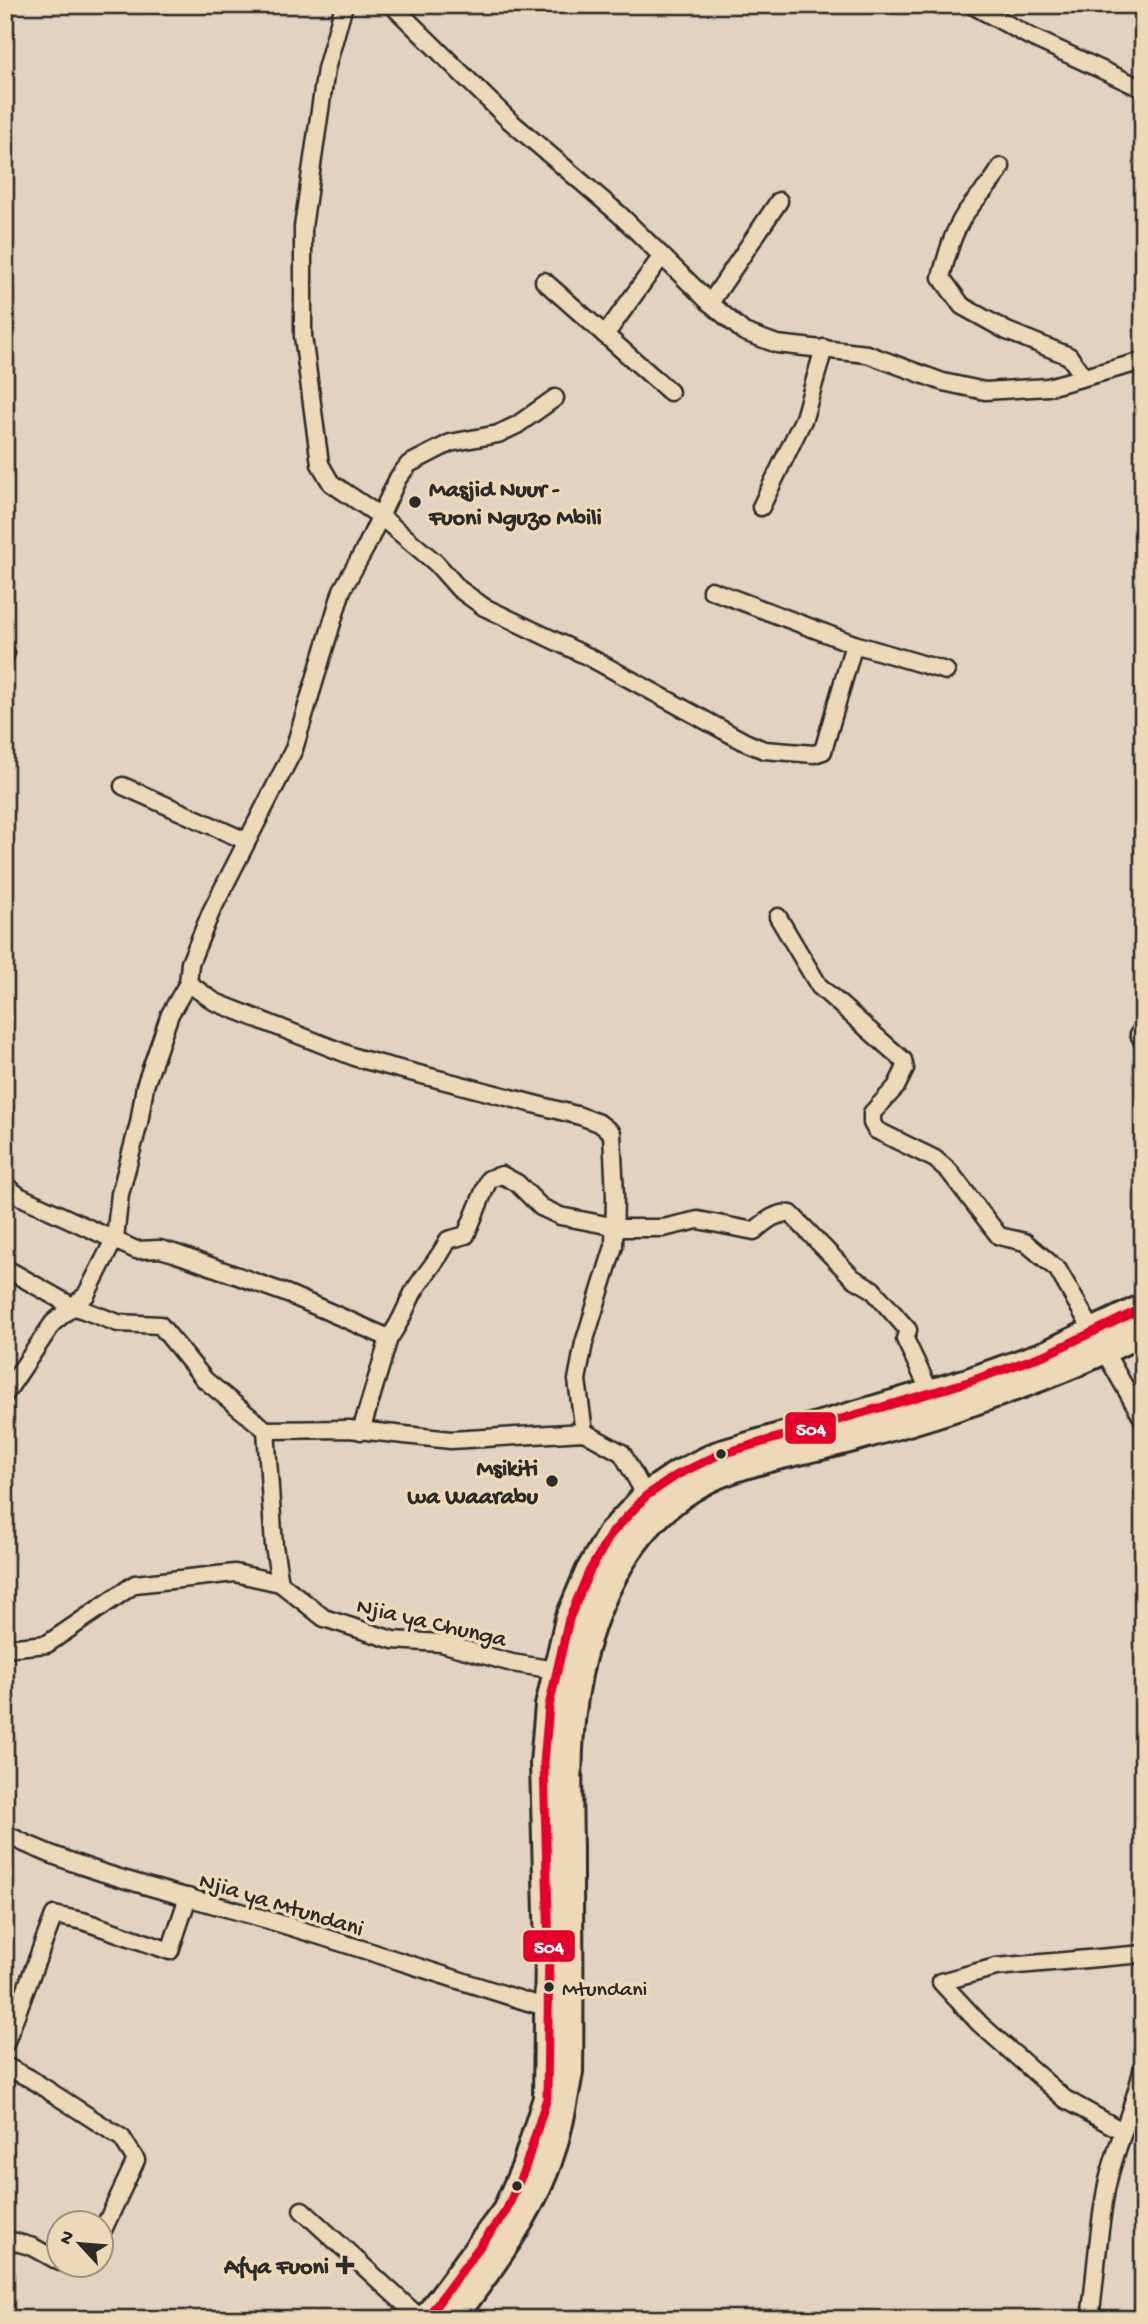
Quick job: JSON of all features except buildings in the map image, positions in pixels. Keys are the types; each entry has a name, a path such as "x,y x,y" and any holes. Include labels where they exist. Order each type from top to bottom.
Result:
{"main road":[{"path":"452,2319 521,2219 544,2172 563,2113 569,2072 572,1712 590,1631 604,1592 619,1564 665,1507 687,1490 721,1474 954,1408 1020,1385 1099,1341 1143,1308"},
{"path":"424,2319 506,2211 525,2168 547,2098 544,1763 555,1670 569,1619 589,1572 611,1534 646,1496 677,1475 718,1455 930,1394 1047,1354 1143,1331"}],"street":[{"path":"344,5 326,69 308,177 303,226 303,336 320,464 331,483 343,494 380,516 436,563 460,589 484,607 589,657 684,711 764,750 814,754 823,751 855,644"},
{"path":"392,5 509,120 619,214 710,303 744,332 777,344 867,354 943,382 985,391 1048,387 1143,361"},
{"path":"972,5 1029,36 1143,89"},
{"path":"1001,166 989,188 971,205 960,223 941,277 962,306 1007,331 1069,356 1083,376"},
{"path":"710,303 779,201"},
{"path":"605,335 663,256"},
{"path":"544,281 670,392"},
{"path":"761,507 804,418 824,348"},
{"path":"5,1394 53,1323 70,1305 86,1295 115,1238 120,1194 139,1123 145,1087 170,1014 188,983 187,976 195,950 246,841 294,749 330,620 342,590 398,478 409,464 450,443 498,434 555,398"},
{"path":"710,590 855,644 946,671"},
{"path":"123,786 246,841"},
{"path":"778,917 819,986 903,1060 905,1069 896,1087 872,1113 876,1130 918,1148 949,1171 999,1236 1025,1242 1038,1250 1058,1270 1143,1419"},
{"path":"188,983 215,1002 357,1058 599,1123 612,1133 614,1246 584,1342 578,1380 584,1432"},
{"path":"1143,1028 1139,1034 1143,1042"},
{"path":"361,1431 389,1338 401,1323 413,1293 441,1255 448,1240 466,1235 489,1179 502,1175 517,1183 541,1207 559,1216 613,1227 655,1229 698,1220 754,1231 784,1213 792,1214 853,1278 872,1289 908,1330 905,1339 930,1394"},
{"path":"5,1185 41,1207 107,1238 115,1238 136,1250 160,1249 288,1294 389,1338"},
{"path":"5,1268 70,1305 118,1323 160,1325 205,1380 266,1430 361,1431 452,1440 584,1432 622,1452 646,1496"},
{"path":"5,1648 47,1644 135,1584 235,1573 280,1583 274,1546 266,1430"},
{"name":"Njia ya Chunga","path":"280,1583 324,1618 336,1622 393,1640 441,1643 512,1663 555,1670"},
{"name":"Njia ya Mtundani","path":"5,1834 39,1851 548,2008"},
{"path":"5,2044 54,1915 83,1921 170,1951 188,1897"},
{"path":"1122,2131 1065,2099 980,2024 941,1982 996,1967 1143,1954"},
{"path":"5,2066 30,2078 122,2137 136,2160 113,2208"},
{"path":"1090,2319 1107,2185 1122,2131 1138,2095 1143,2066"},
{"path":"302,2210 424,2319"},
{"path":"5,2239 33,2247 46,2254"}],"transit line":[{"name":"504","path":"426,2319 506,2211 525,2168 547,2098 549,1951 544,1763 549,1706 569,1619 589,1572 611,1534 646,1496 677,1475 718,1455 968,1382 1047,1354 1143,1308"}],"place":[{"name":"Masjid Nuur - Fuoni Nguzo Mbili","path":"415,502"},
{"name":"Msikiti wa Waarabu","path":"552,1481"},
{"name":"Mtundani","path":"549,1987"},
{"name":"Afya Fuoni","path":"345,2265"}]}
